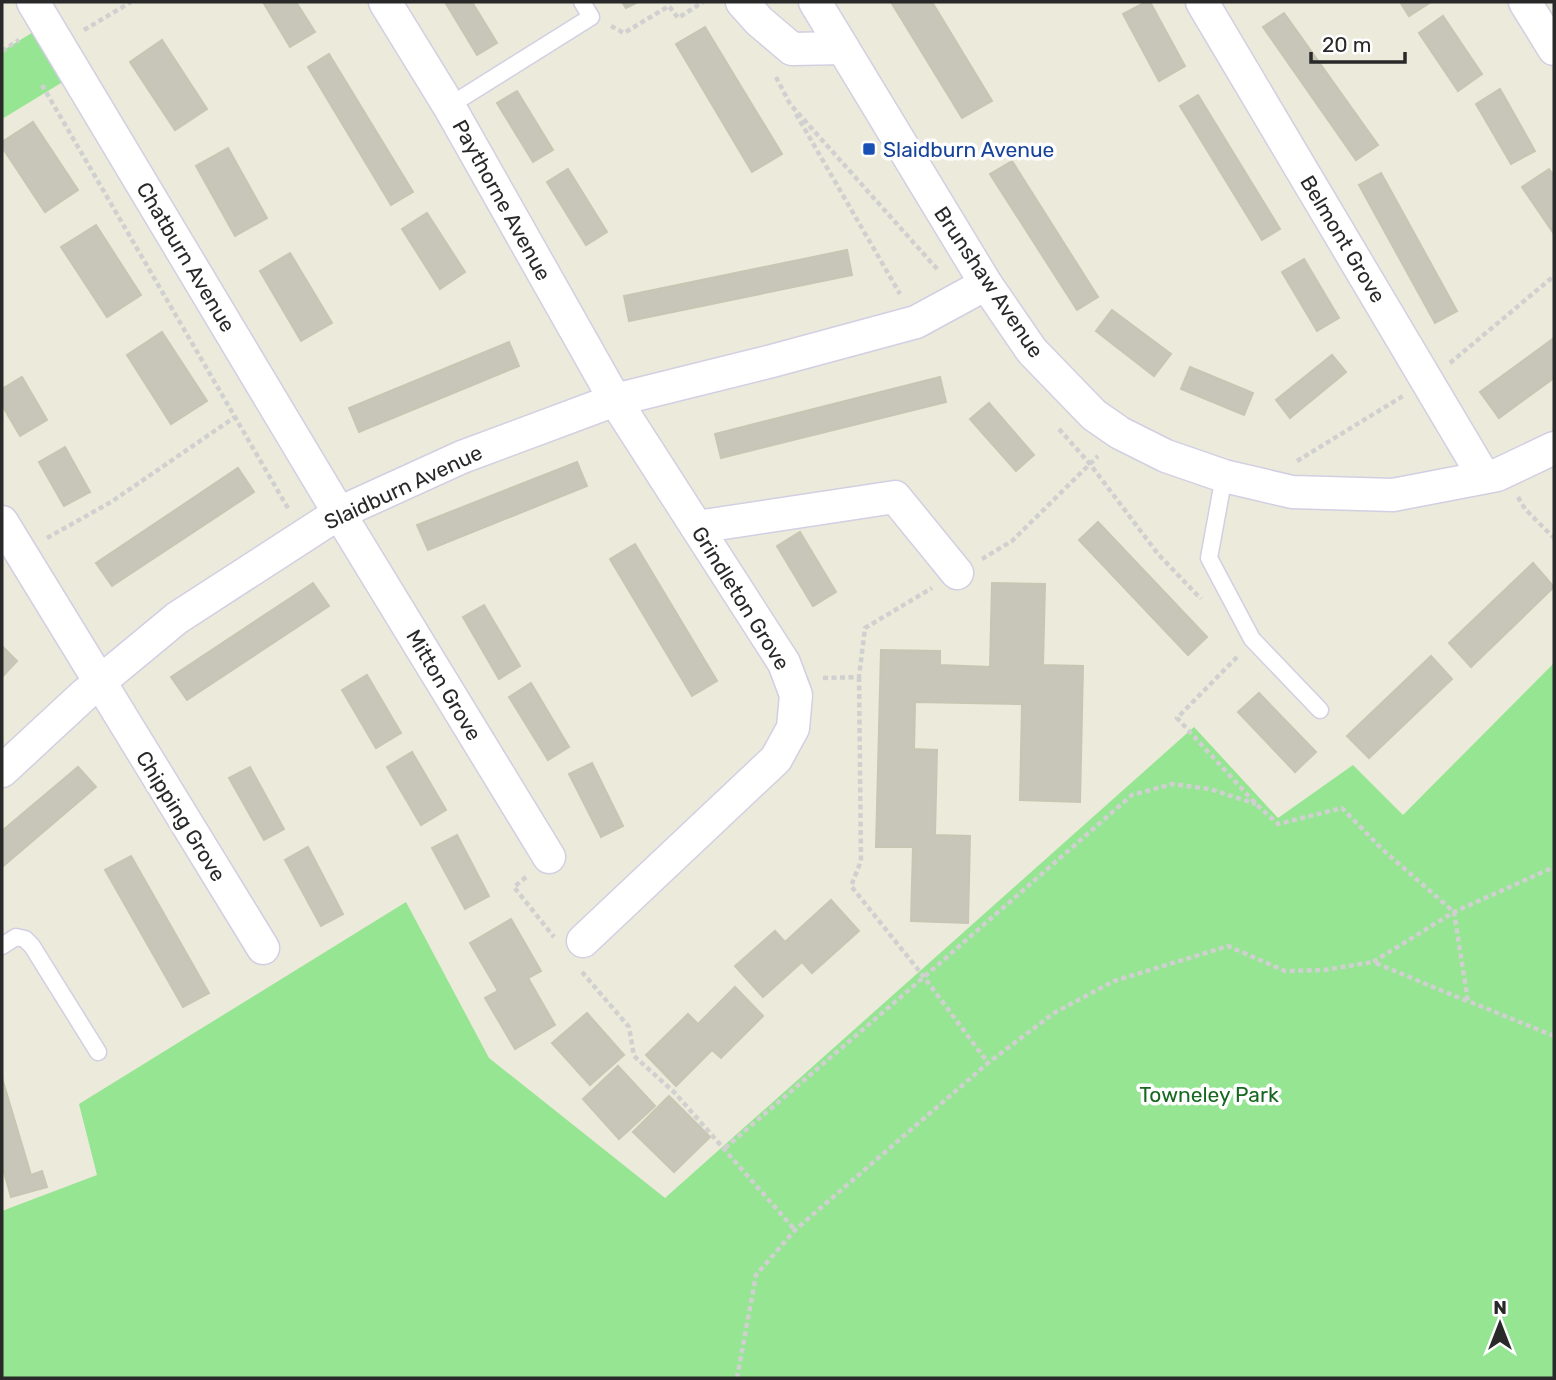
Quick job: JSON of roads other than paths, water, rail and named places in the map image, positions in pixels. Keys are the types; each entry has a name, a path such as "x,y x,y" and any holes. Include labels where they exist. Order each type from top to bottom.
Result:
{"street":[{"name":"Chatburn Avenue","path":"33,2 339,513"},
{"name":"Paythorne Avenue","path":"385,2 449,106 615,400"},
{"path":"742,2 759,21 792,49 843,48"},
{"name":"Brunshaw Avenue","path":"815,2 843,48 974,291 1094,415 1121,433 1166,456 1224,476 1292,492 1393,495 1494,474 1554,448"},
{"name":"Belmont Grove","path":"1202,2 1428,382 1494,474"},
{"path":"1525,2 1554,49"},
{"name":"Slaidburn Avenue","path":"2,771 99,683 177,618 339,513 462,457 615,400 916,322 974,291"},
{"name":"Grindleton Grove","path":"583,941 776,759 793,728 796,695 784,663 615,400"},
{"path":"697,527 895,497 957,573"},
{"name":"Mitton Grove","path":"339,513 549,857"},
{"name":"Chipping Grove","path":"2,522 263,948"}],"lane":[{"path":"449,106 591,17 582,2"},
{"path":"1224,476 1209,558 1252,639 1320,710"},
{"path":"2,946 16,937 25,939 32,946 98,1052"}],"place":[{"name":"Slaidburn Avenue","path":"869,149"}],"park label":[{"name":"Towneley Park","path":"1209,1094"}]}
